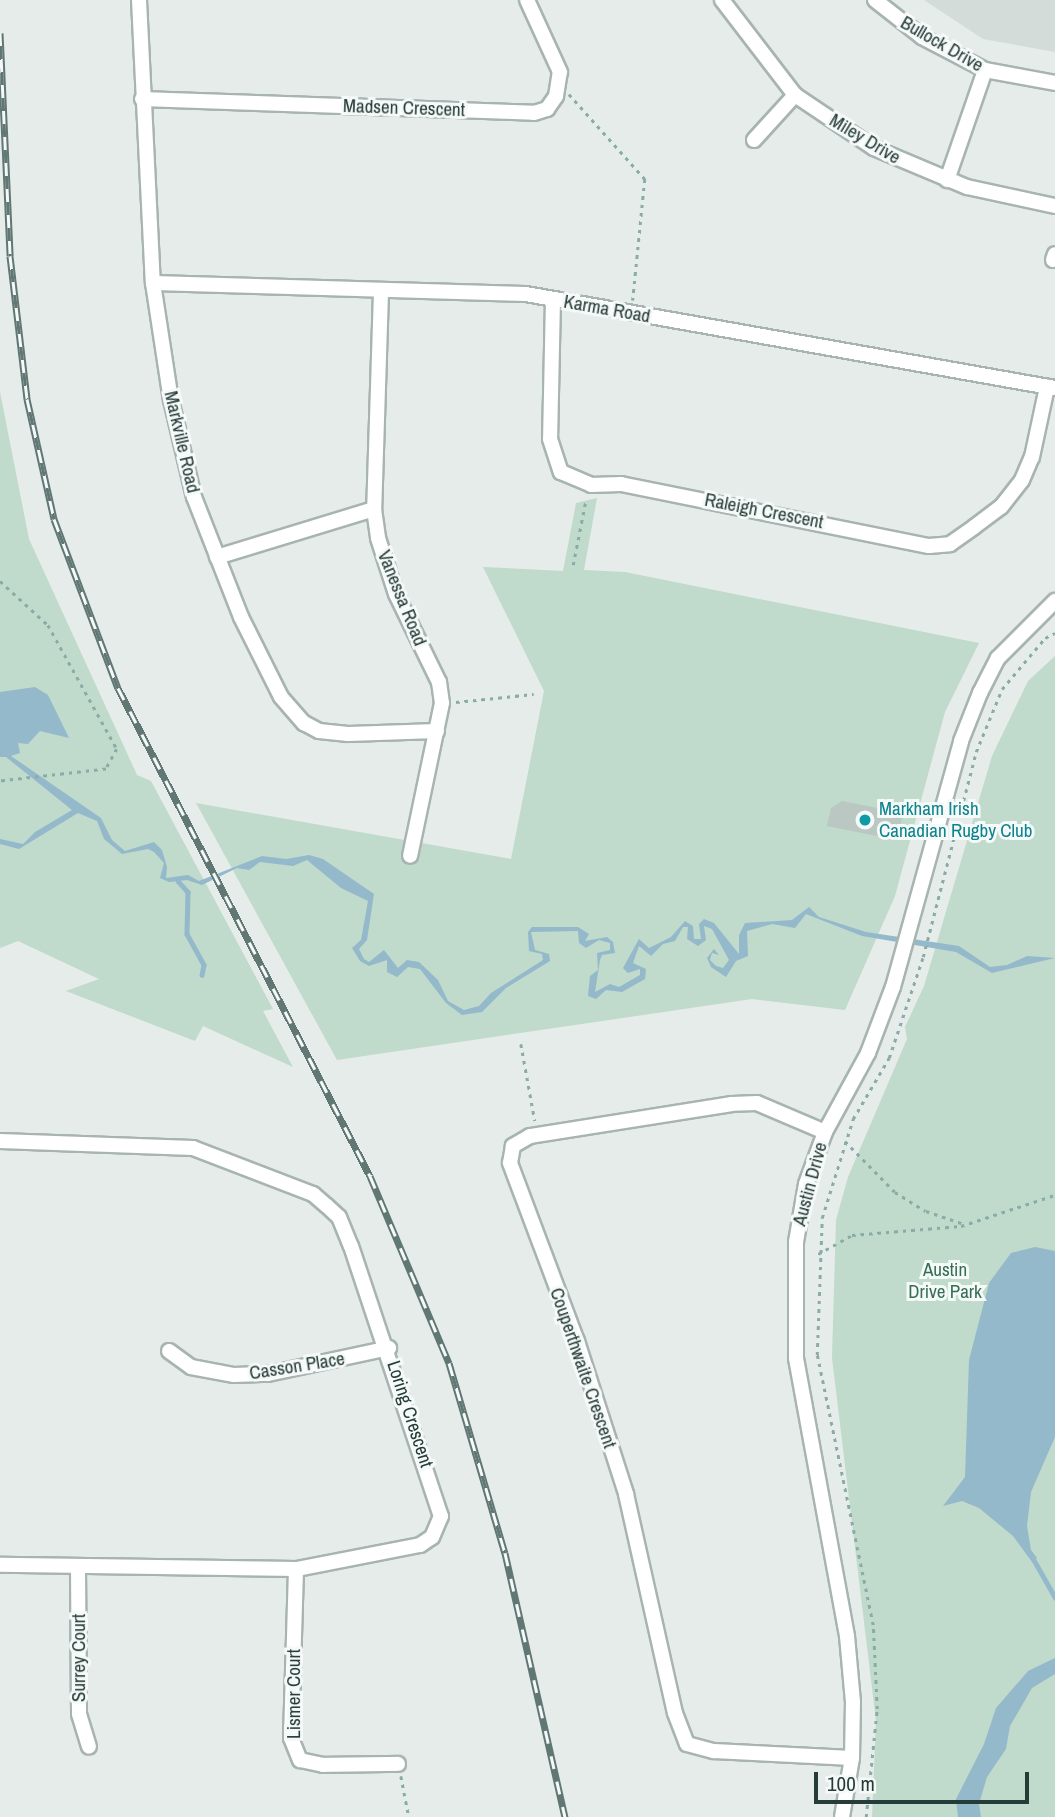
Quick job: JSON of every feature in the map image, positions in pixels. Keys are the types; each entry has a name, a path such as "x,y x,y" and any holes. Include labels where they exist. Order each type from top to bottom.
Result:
{"street":[{"name":"Markville Road","path":"139,0 153,283 181,444 217,557 241,617 281,697 304,723 319,731 348,734 437,731"},
{"path":"527,0 557,62 560,84"},
{"name":"Miley Drive","path":"722,0 795,95 874,148 947,180 1055,206"},
{"name":"Bullock Drive","path":"875,0 922,37 985,70 1055,83"},
{"path":"947,180 985,70"},
{"name":"Madsen Crescent","path":"142,99 534,113 547,109 560,84"},
{"path":"754,140 795,95"},
{"name":"Karma Road","path":"153,283 381,292 479,292 553,299 1051,388"},
{"name":"Vanessa Road","path":"381,292 374,509 377,538 397,594 439,682 442,703 410,856"},
{"name":"Raleigh Crescent","path":"553,299 550,439 561,472 589,484 621,484 929,546 950,544 1001,507 1022,480 1032,457 1051,388"},
{"path":"217,557 374,509"},
{"name":"Austin Drive","path":"842,1817 852,1758 853,1702 847,1636 796,1357 793,1300 800,1214 825,1132 868,1054 886,1007 961,741 980,693 998,658 1055,601"},
{"name":"Couperthwaite Crescent","path":"825,1132 757,1103 537,1135 513,1146 510,1163 577,1340 626,1494 675,1713 687,1744 714,1751 852,1758"},
{"name":"Loring Crescent","path":"0,1141 193,1148 313,1194 339,1217 389,1348 440,1502 437,1528 420,1545 296,1570 0,1565"},
{"name":"Casson Place","path":"169,1351 191,1367 234,1376 279,1372 389,1348"},
{"name":"Surrey Court","path":"78,1567 79,1714 89,1747"},
{"name":"Lismer Court","path":"296,1570 291,1738 300,1760 323,1765 398,1764"}],"path":[{"path":"560,84 645,179 632,313"},
{"path":"573,565 589,484"},
{"path":"0,581 48,625 117,749 106,769 0,780"},
{"path":"866,1817 877,1709 873,1625 817,1355 818,1254 830,1181 845,1142 889,1058 923,957 976,752 1002,689 1045,638 1055,633"},
{"path":"442,703 534,694"},
{"path":"521,1044 537,1135"},
{"path":"845,1142 895,1192 926,1211 966,1225"},
{"path":"818,1254 852,1235 966,1225 1055,1195"},
{"path":"398,1764 409,1817"}],"shaded area":[{"path":"924,0 1055,0 1055,52 983,39"}],"green space":[{"path":"0,392 29,539 137,775 151,781 273,1009 263,1011 293,1067 203,1026 195,1041 66,991 99,979 18,941 0,948"},
{"path":"597,498 584,570 625,572 979,643 945,712 895,896 845,1010 752,999 337,1060 196,803 511,859 544,691 483,567 563,571 576,503"},
{"name":"Austin Drive Park","path":"1055,656 1055,1817 872,1817 876,1721 832,1358 836,1220 848,1177 907,1039 905,1027 924,986 992,756 1028,681"}],"water":[{"path":"35,687 48,695 69,738 40,731 28,744 18,743 20,753 11,756 101,818 112,840 125,851 154,842 162,850 167,867 166,878 188,875 199,881 262,856 286,859 309,855 323,859 374,894 367,940 359,949 364,959 369,962 384,950 398,968 407,960 419,962 438,980 448,1001 464,1010 479,1006 491,993 543,960 542,954 529,951 528,932 532,927 578,927 589,934 585,941 607,937 613,942 615,953 602,955 600,960 595,992 610,984 619,987 640,975 640,969 628,973 623,968 639,939 649,948 671,937 685,921 693,926 694,939 701,939 699,924 704,919 714,923 739,954 739,935 745,923 792,920 809,907 819,917 866,932 959,946 990,967 1007,965 1027,956 1055,958 992,973 956,952 862,936 806,914 795,928 772,924 747,931 748,956 736,961 726,977 711,967 707,958 714,949 719,955 712,953 710,960 716,966 723,968 729,960 712,929 704,926 706,940 698,946 687,939 688,927 683,927 675,941 663,944 651,956 639,946 633,963 646,969 645,979 622,992 606,990 596,999 588,996 590,976 598,970 597,953 610,950 610,943 599,940 586,948 579,943 578,931 531,932 535,950 549,954 550,961 506,988 482,1012 462,1015 446,1003 420,969 408,967 397,977 387,972 387,960 369,966 360,961 352,948 361,940 368,901 341,888 307,860 293,866 260,862 249,870 237,868 202,885 187,880 169,882 160,878 164,863 154,852 148,849 122,854 104,839 97,821 78,813 19,849 0,844 0,839 23,844 35,832 72,810 6,757 0,757 0,692"},
{"path":"1035,1247 1055,1251 1055,1437 1031,1492 1027,1526 1031,1550 1037,1558 1032,1562 1013,1536 979,1508 962,1501 943,1506 965,1477 969,1360 989,1283 1011,1253"},
{"path":"1055,1658 1055,1674 1032,1688 1010,1726 1006,1749 987,1777 979,1804 981,1817 958,1817 956,1799 984,1744 996,1708 1028,1671"}],"building":[{"name":"Markham Irish Canadian Rugby Club","path":"842,801 903,813 897,840 827,826 831,808"}],"waterway":[{"path":"178,881 188,892 187,934 204,965 202,975"},
{"path":"1034,1560 1055,1597"}],"railway":[{"path":"0,33 10,256 27,399 54,519 118,688 370,1176 449,1363 505,1553 565,1817"}],"place":[{"name":"Markham Irish Canadian Rugby Club","path":"865,820"}]}
